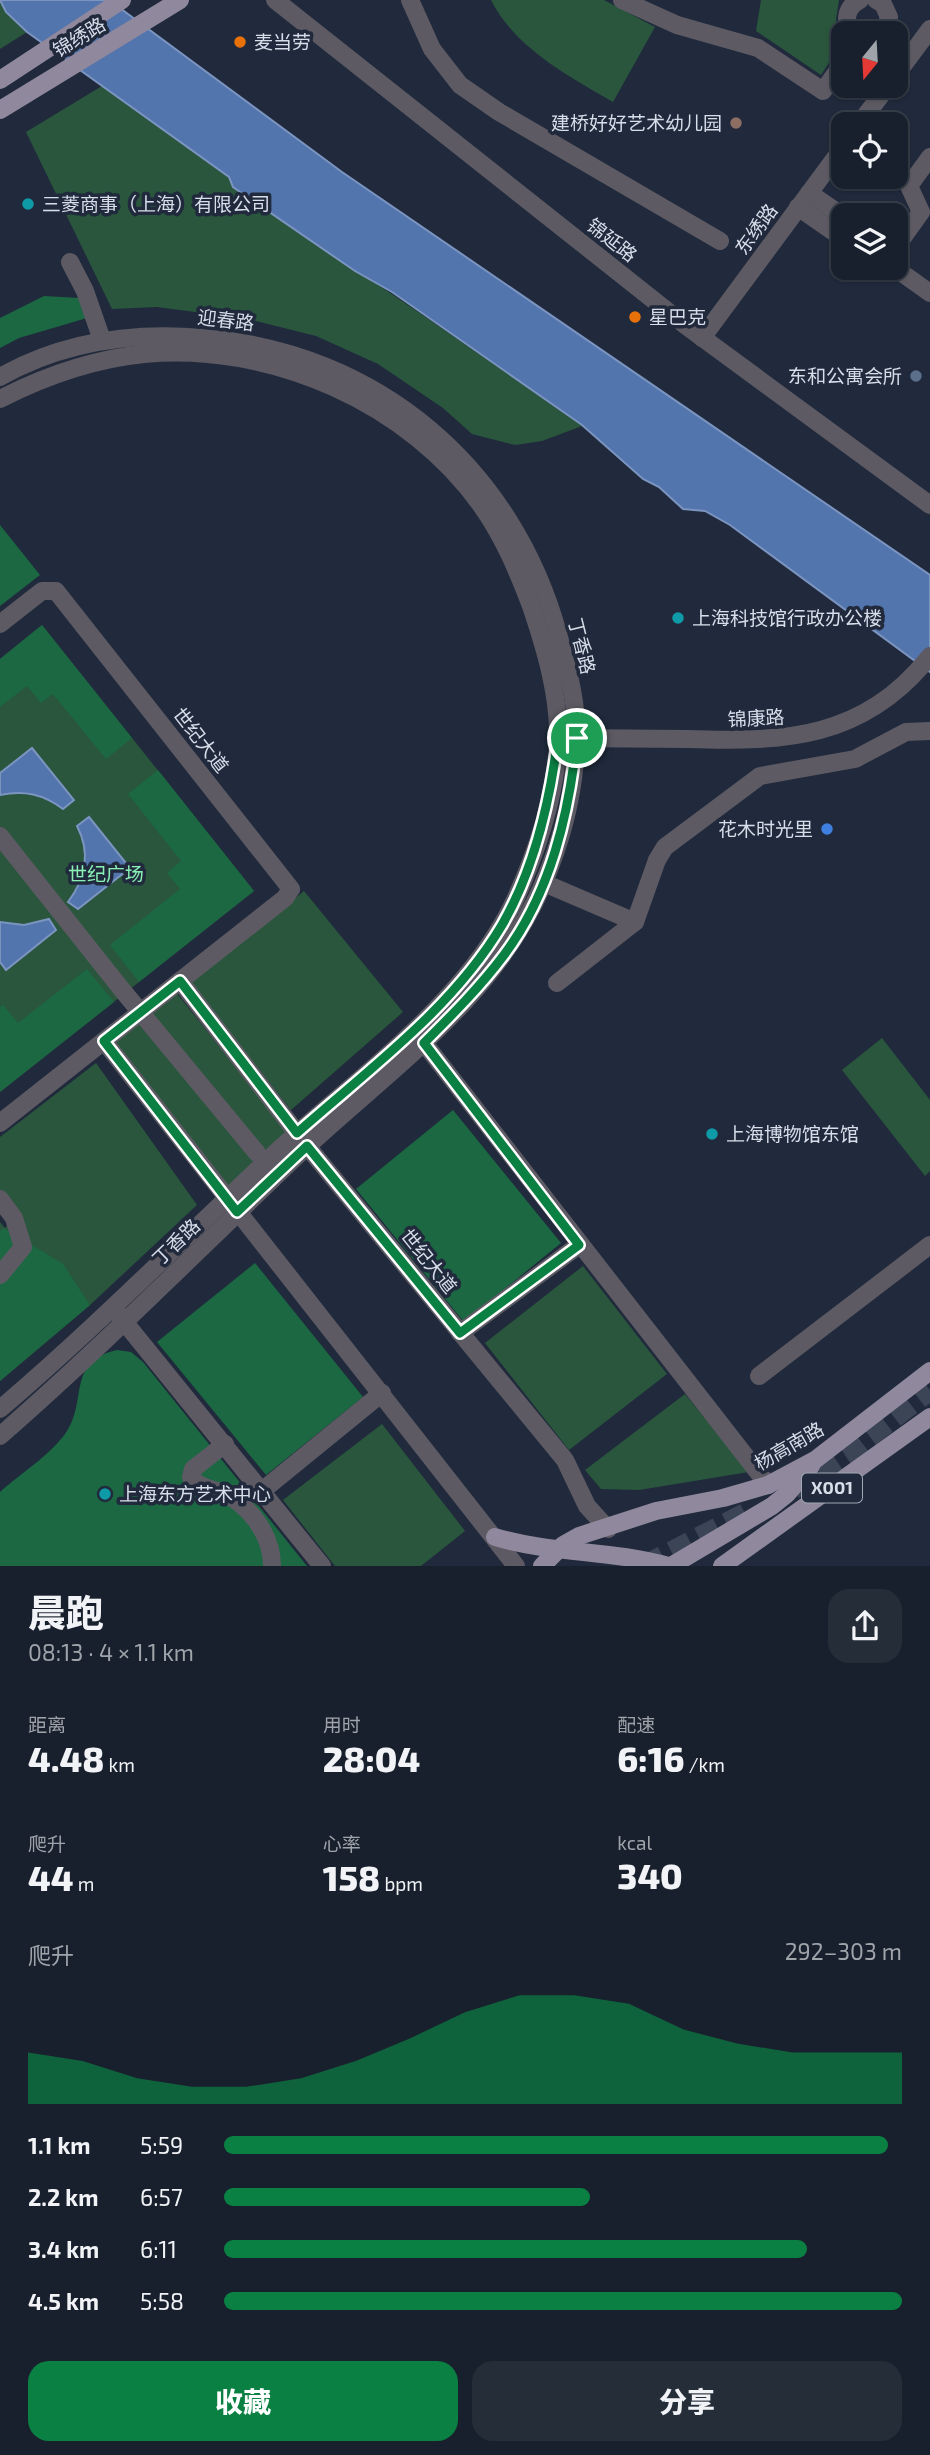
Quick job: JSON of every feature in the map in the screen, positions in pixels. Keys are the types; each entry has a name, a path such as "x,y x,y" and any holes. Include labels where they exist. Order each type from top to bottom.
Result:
{"main road":[{"name":"锦绣路","path":"0,80 122,0"},
{"name":"锦绣路","path":"0,110 180,0"},
{"name":"杨高南路","path":"608,1528 656,1511 723,1498 768,1485 815,1460 930,1371"},
{"name":"X001","path":"728,1563 930,1417"},
{"path":"495,1537 669,1566 772,1506 787,1494 815,1460"},
{"name":"X001","path":"542,1566 559,1549 579,1536 608,1528"},
{"name":"世纪大道","path":"608,1528 639,1561"}],"street":[{"name":"锦延路","path":"275,0 702,338 930,505"},
{"path":"410,0 432,49 460,85 499,113 720,241"},
{"path":"622,0 677,24 758,48 823,91 831,80"},
{"path":"846,21 848,13 860,0"},
{"path":"882,1 889,21"},
{"path":"908,58 930,29"},
{"path":"908,46 914,50"},
{"path":"868,112 879,98"},
{"path":"908,230 921,212 909,186 930,157"},
{"name":"东绣路","path":"702,338 831,164"},
{"path":"804,200 831,211"},
{"path":"804,200 831,226"},
{"path":"70,261 85,291 102,340"},
{"path":"908,277 930,293"},
{"name":"迎春路","path":"0,377 63,351 102,340 143,335 230,340 273,349 318,363 359,381 398,405 431,430"},
{"name":"迎春路","path":"0,400 68,369 138,355 187,354 269,365 310,378 342,391 412,434"},
{"name":"丁香路","path":"0,1409 111,1306 232,1205 505,955 544,883 559,841 568,802 577,738 567,666 553,613 533,563 494,495 431,430"},
{"name":"丁香路","path":"412,434 482,505 503,540 521,578 550,668 558,737 551,793 529,866 514,901 489,946 419,1036"},
{"name":"世纪大道","path":"0,624 42,591 56,591 291,890 285,898 0,1123"},
{"name":"锦康路","path":"558,737 781,740 814,733 845,722 876,704 930,656"},
{"path":"557,983 635,922 657,860 664,848 760,776 855,759 906,732 930,731"},
{"path":"0,836 257,1153"},
{"path":"544,883 635,922"},
{"name":"世纪大道","path":"180,981 302,1140 565,1460 587,1506 608,1528"},
{"path":"419,1036 768,1485"},
{"path":"104,1041 383,1393 516,1566"},
{"path":"0,1199 13,1219 23,1247 0,1275"},
{"name":"丁香路","path":"0,1436 125,1320 232,1205"},
{"path":"460,1333 579,1245"},
{"path":"759,1376 930,1245"},
{"path":"111,1306 226,1444 322,1566"},
{"path":"263,1490 383,1393"},
{"path":"226,1444 194,1469 191,1477 196,1484 222,1493 247,1509 260,1526 269,1545 272,1566"}],"green space":[{"path":"0,0 27,32 0,49"},
{"path":"491,0 604,0 655,27 613,102 561,71 528,47 501,17"},
{"path":"761,0 839,0 837,21 831,21 831,59 821,75 756,31"},
{"path":"102,86 229,177 233,187 582,426 542,441 515,445 472,434 443,408 378,364 316,336 248,319 157,307 112,309 26,132"},
{"path":"44,296 79,298 87,318 19,338 0,348 0,318"},
{"path":"0,525 40,575 0,606"},
{"name":"世纪广场","path":"42,625 254,891 0,1092 0,659"},
{"path":"42,625 132,738 106,759 53,694 41,703 27,686 0,707 0,659"},
{"path":"158,770 254,891 139,982 110,945 180,889 167,873 181,861 128,794"},
{"path":"304,891 403,1012 291,1110 191,983"},
{"path":"87,969 114,1002 0,1092 0,1007 3,1005 18,1023"},
{"path":"175,991 288,1133 229,1189 111,1042"},
{"path":"882,1038 930,1100 930,1171 925,1176 842,1070"},
{"path":"96,1063 197,1205 90,1305 0,1381 0,1222 5,1228 18,1214 0,1190 0,1137"},
{"path":"453,1110 561,1243 464,1322 356,1189"},
{"path":"4,1228 63,1264 90,1305 0,1381 0,1231"},
{"path":"255,1263 363,1397 266,1475 157,1342"},
{"path":"583,1266 667,1374 569,1450 485,1343"},
{"name":"上海东方艺术中心","path":"117,1350 131,1352 143,1362 307,1566 0,1566 0,1492 43,1457 65,1434 76,1409 84,1373 90,1364 101,1356"},
{"path":"685,1394 749,1472 639,1490 601,1489 585,1470"},
{"path":"382,1424 465,1531 421,1566 335,1566 283,1500"}],"water":[{"path":"0,0 109,0 342,172 930,575 930,672 730,525 705,511 683,509 659,487 643,479 582,425 392,292 355,271 233,187 229,177 27,32 6,12"},
{"path":"32,748 74,800 63,809 33,794 0,795 0,773"},
{"path":"89,817 130,868 78,909 68,902 79,884 85,865 84,846 77,826"},
{"path":"49,919 56,930 6,970 0,962 0,922 24,925"}],"tunnel":[{"path":"793,1489 853,1449 930,1390"},
{"path":"644,1566 748,1512"}],"place":[{"name":"麦当劳","path":"240,42"},
{"name":"建桥好好艺术幼儿园","path":"736,123"},
{"name":"三菱商事（上海）有限公司","path":"28,204"},
{"name":"星巴克","path":"635,317"},
{"name":"东和公寓会所","path":"916,376"},
{"name":"上海科技馆行政办公楼","path":"678,618"},
{"name":"花木时光里","path":"827,829"},
{"name":"上海博物馆东馆","path":"712,1134"},
{"name":"上海东方艺术中心","path":"105,1494"}],"route":[{"path":"558,737 577,738 568,802 559,841 532,908 505,955 424,1043 579,1245 460,1333 307,1146 237,1212 104,1041 180,981 297,1133 445,998 489,946 514,901 529,866 551,793 558,737"}]}
